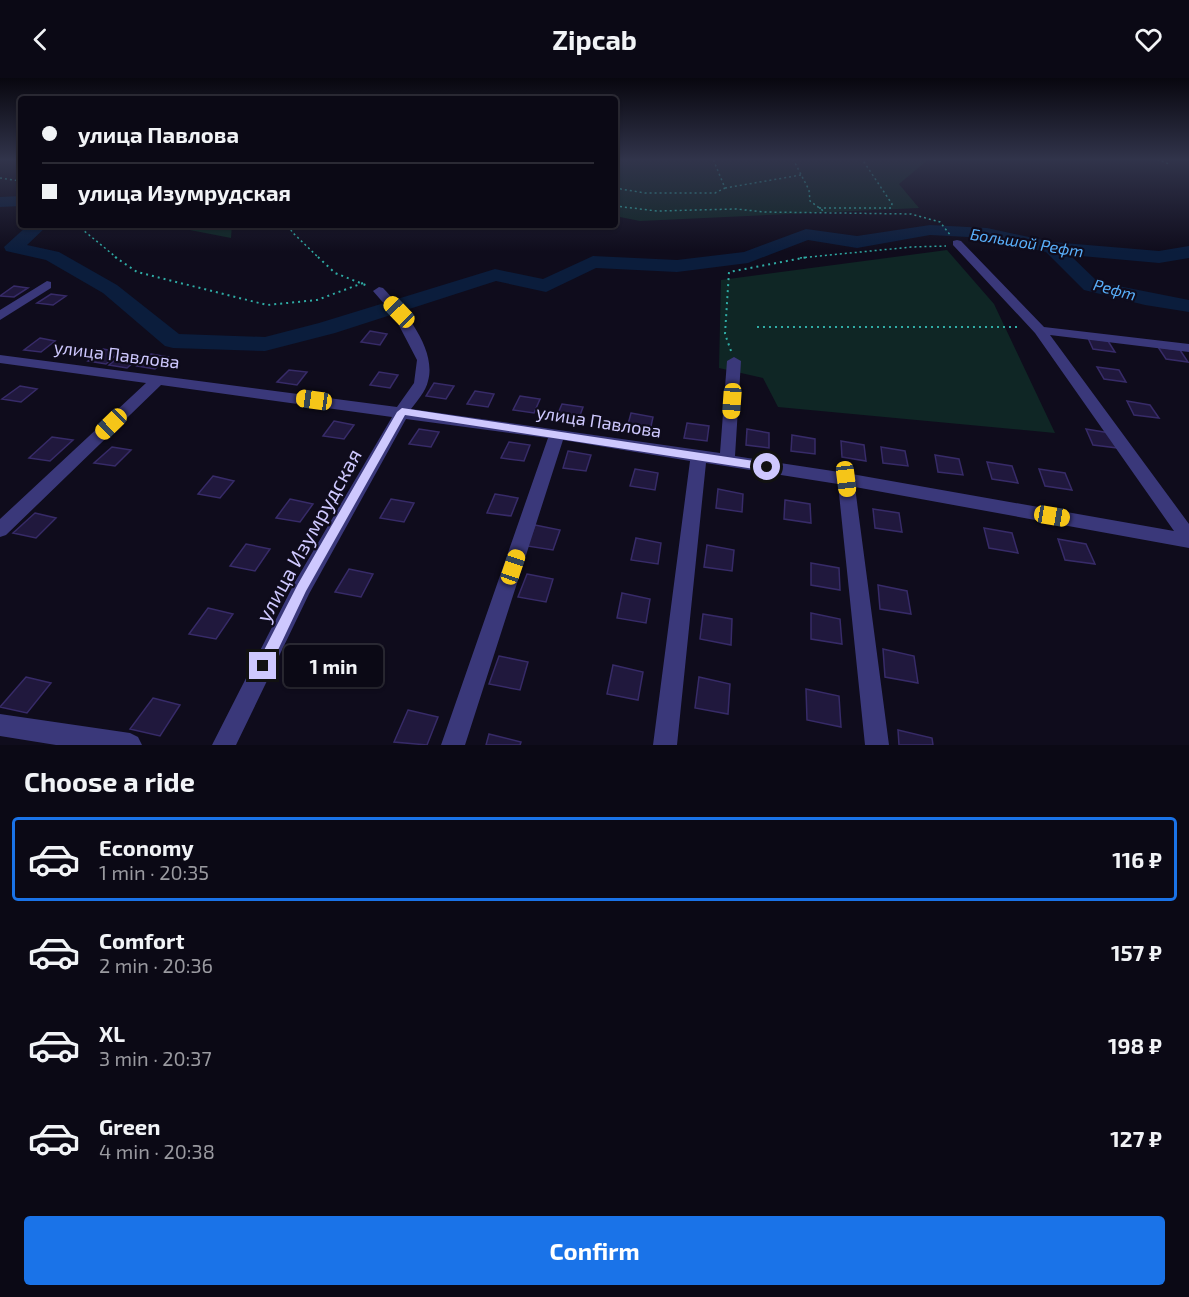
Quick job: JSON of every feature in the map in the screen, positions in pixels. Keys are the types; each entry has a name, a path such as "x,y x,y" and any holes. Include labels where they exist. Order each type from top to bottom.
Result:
{"street":[{"path":"960,247 1038,328 1189,539"},
{"path":"0,316 47,285"},
{"name":"улица Изумрудская","path":"224,745 302,588 402,412 422,382 424,360 399,312 379,291"},
{"path":"1038,328 1189,348"},
{"name":"улица Павлова","path":"0,359 557,434 846,479 1189,539"},
{"path":"727,461 734,361"},
{"path":"0,530 159,379"},
{"path":"453,745 557,434"},
{"path":"665,745 699,456"},
{"path":"846,479 878,745"},
{"path":"0,725 130,745"}],"path":[{"path":"628,190 679,194 715,193 722,190"},
{"path":"809,190 810,201 826,213"},
{"path":"819,208 891,208 892,204 883,190"},
{"path":"618,206 657,211 736,209 911,214 940,222 960,247"},
{"path":"80,228 101,247 137,272 267,305 318,300 363,283"},
{"path":"290,228 335,273 379,291"},
{"path":"734,361 725,334 729,272 816,255 939,245 960,247"},
{"path":"757,327 1038,328"}],"green space":[{"path":"618,190 904,190 919,208 640,221 618,217"},
{"path":"179,228 232,228 231,238"},
{"path":"947,250 994,304 1055,433 778,407 763,378 719,368 721,280"}],"building":[{"path":"14,286 28,288 14,297 0,296"},
{"path":"51,294 66,296 53,305 37,303"},
{"path":"370,331 387,334 380,345 361,342"},
{"path":"40,338 55,341 41,352 24,350"},
{"path":"1088,338 1108,341 1115,352 1093,349"},
{"path":"1158,347 1180,350 1188,362 1166,359"},
{"path":"103,349 119,352 106,364 88,361"},
{"path":"124,353 141,356 127,368 109,365"},
{"path":"151,354 168,357 155,369 137,366"},
{"path":"1097,367 1119,370 1126,382 1104,379"},
{"path":"289,370 307,372 297,385 277,382"},
{"path":"379,372 398,375 390,388 370,385"},
{"path":"434,383 454,386 446,399 426,396"},
{"path":"20,386 37,389 21,402 2,399"},
{"path":"475,391 494,394 488,407 467,404"},
{"path":"520,396 540,399 534,413 513,410"},
{"path":"1127,401 1150,405 1159,418 1134,415"},
{"path":"562,404 583,407 578,421 556,418"},
{"path":"631,413 653,417 650,431 627,428"},
{"path":"334,421 354,425 344,439 323,436"},
{"path":"687,423 709,426 707,441 684,438"},
{"path":"419,429 439,432 431,447 409,444"},
{"path":"747,429 769,433 769,448 746,445"},
{"path":"1086,429 1110,433 1118,448 1093,445"},
{"path":"792,435 815,439 815,454 791,451"},
{"path":"52,437 73,440 50,461 29,458"},
{"path":"841,441 864,445 866,461 842,457"},
{"path":"509,442 530,445 524,461 501,458"},
{"path":"112,447 131,450 115,466 94,463"},
{"path":"881,447 905,451 908,466 883,463"},
{"path":"568,451 591,455 586,471 563,468"},
{"path":"935,455 959,459 963,475 938,472"},
{"path":"987,462 1012,466 1018,483 992,479"},
{"path":"635,469 658,473 655,490 630,486"},
{"path":"1039,469 1065,473 1072,490 1045,486"},
{"path":"213,476 234,481 220,498 198,494"},
{"path":"718,489 743,494 742,512 716,508"},
{"path":"495,494 518,498 511,516 487,513"},
{"path":"290,499 313,504 300,522 276,518"},
{"path":"391,499 414,503 404,522 380,518"},
{"path":"785,500 810,504 811,523 784,519"},
{"path":"873,509 899,513 902,532 875,528"},
{"path":"35,513 56,518 36,538 13,533"},
{"path":"535,525 560,530 553,550 527,546"},
{"path":"984,528 1012,533 1018,553 989,548"},
{"path":"636,538 661,543 658,564 631,560"},
{"path":"1058,539 1086,544 1095,564 1065,560"},
{"path":"246,544 270,549 255,571 230,566"},
{"path":"707,545 734,550 732,571 704,567"},
{"path":"811,563 839,568 840,590 811,585"},
{"path":"349,569 373,574 361,597 335,592"},
{"path":"527,574 553,579 546,602 518,597"},
{"path":"878,585 907,591 911,614 880,609"},
{"path":"622,593 650,599 646,623 617,618"},
{"path":"208,608 233,614 216,639 189,634"},
{"path":"811,613 840,619 842,644 811,639"},
{"path":"703,614 732,619 731,645 700,639"},
{"path":"314,644 341,651 327,678 298,672"},
{"path":"883,649 914,656 918,683 885,677"},
{"path":"499,656 528,662 520,690 489,684"},
{"path":"613,665 643,672 638,700 607,694"},
{"path":"26,677 51,683 27,713 0,707"},
{"path":"699,677 730,684 728,714 695,708"},
{"path":"806,689 839,696 841,727 807,720"},
{"path":"153,698 180,705 160,736 130,729"},
{"path":"408,710 438,717 427,745 394,742"},
{"path":"898,730 932,738 933,745 899,745"},
{"path":"489,734 521,742 520,745 486,745"}],"waterway":[{"name":"Большой Рефт","path":"0,202 18,201"},
{"name":"Большой Рефт","path":"35,228 13,247 52,256 110,289 173,341 265,344 327,328 495,275 546,286 593,262 677,266 748,257 806,234 857,242 930,230 987,233 1052,248"},
{"name":"Большой Рефт","path":"1052,248 1159,257 1189,252"},
{"name":"Рефт","path":"1052,248 1091,286 1145,299 1189,306"}],"route":[{"path":"263,666 302,588 402,412 767,467"}]}
